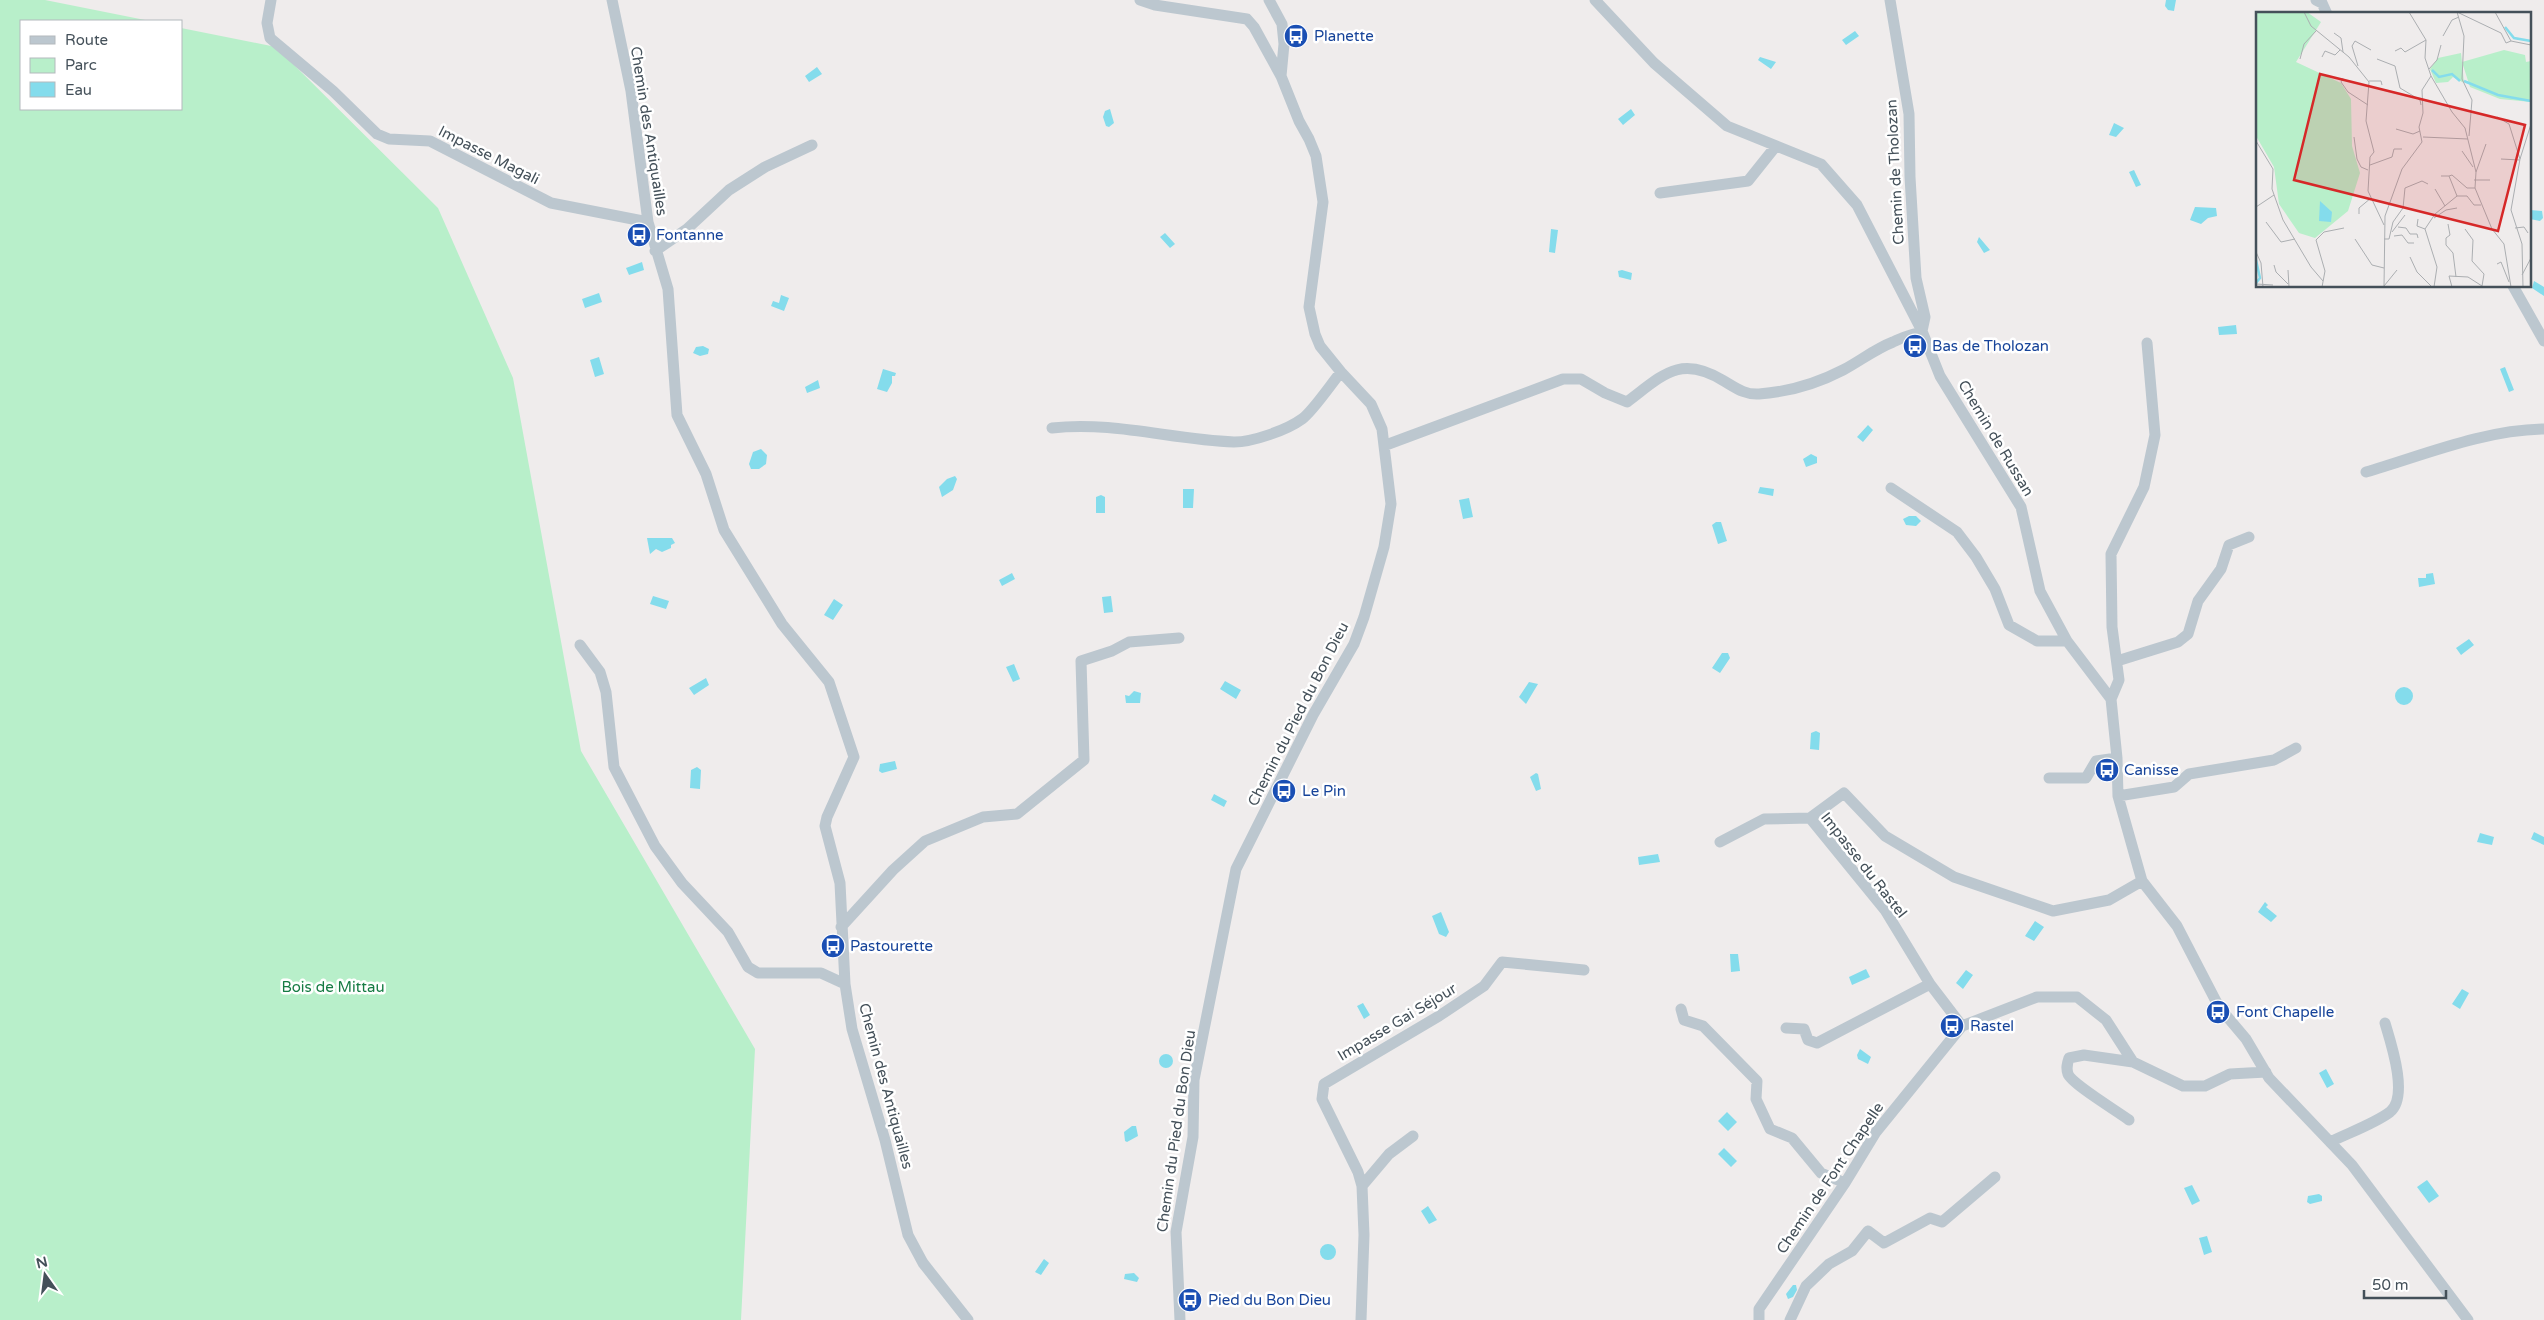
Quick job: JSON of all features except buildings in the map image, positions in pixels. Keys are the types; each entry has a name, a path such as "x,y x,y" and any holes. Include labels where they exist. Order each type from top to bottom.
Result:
{"street":[{"name":"Impasse Magali","path":"271,0 267,23 270,38 333,91 353,113 377,134 390,139 430,141 551,203 648,222"},
{"name":"Chemin des Antiquailles","path":"612,0 631,91 648,222 655,251 668,289 677,415 706,474 724,530 782,624 829,682 850,742 854,757 826,817 825,826 840,883 845,984 852,1029 885,1140 908,1235 923,1263 968,1320"},
{"path":"1140,0 1155,5 1247,19 1254,27 1281,76"},
{"name":"Chemin du Pied du Bon Dieu","path":"1180,1320 1176,1232 1193,1137 1194,1080 1236,869 1312,715 1354,644 1364,617 1388,531 1391,504 1386,475 1386,445 1382,429 1371,404 1320,346 1309,307 1323,202 1316,156 1310,139 1299,121 1281,76 1284,44 1282,24 1269,0"},
{"name":"Chemin de Russan","path":"1594,0 1654,63 1727,126 1821,164 1857,205 1922,332 1940,376 2021,507 2040,591 2067,641 2112,700"},
{"name":"Chemin de Tholozan","path":"1890,0 1909,114 1910,177 1917,284 1925,317 1922,332"},
{"path":"2316,0 2322,3 2326,12"},
{"path":"655,251 687,229 729,190 765,167 812,145"},
{"path":"1660,193 1748,181 1776,146"},
{"path":"1917,284 1904,297 1914,302 1921,297"},
{"path":"2514,288 2544,341"},
{"path":"1386,445 1563,379 1581,379 1605,394 1627,402 1649,384 1674,370 1691,366 1719,378 1746,393 1759,394 1811,384 1842,370 1892,342 1922,332"},
{"path":"2147,343 2155,435 2144,487 2111,554 2112,627 2119,680 2112,700 2118,758 2118,796 2142,881 2177,926 2219,1007 2246,1039 2266,1072 2352,1165 2468,1320"},
{"path":"1052,428 1076,425 1116,428 1236,442 1263,437 1303,419 1341,372"},
{"path":"2366,472 2478,439 2516,430 2544,429"},
{"path":"1891,488 1957,532 1976,557 1995,589 2009,625 2037,641 2067,641"},
{"path":"2117,662 2178,642 2188,634 2198,600 2221,569 2229,545 2249,537"},
{"path":"841,927 893,870 925,841 983,817 1017,814 1084,760 1081,661 1112,651 1129,642 1179,638"},
{"path":"580,645 600,672 606,692 614,767 654,846 682,883 728,932 748,967 758,973 821,973 845,984"},
{"path":"2118,796 2174,787 2189,774 2274,760 2296,748"},
{"path":"2049,778 2086,778 2096,760 2118,758"},
{"path":"1810,818 1844,794 1885,836 1954,877 2053,911 2109,900 2142,881"},
{"name":"Impasse du Rastel","path":"1720,842 1764,819 1810,818 1885,910 1930,984 1962,1026"},
{"name":"Impasse Gai Séjour","path":"1361,1320 1364,1235 1362,1186 1358,1172 1322,1099 1324,1084 1439,1016 1484,986 1502,962 1584,970"},
{"path":"1786,1028 1804,1029 1808,1040 1817,1043 1930,984"},
{"name":"Chemin de Font Chapelle","path":"1758,1320 1759,1309 1845,1183 1876,1132 1962,1026 2037,997 2077,997 2106,1020 2133,1062"},
{"path":"1681,1009 1684,1020 1703,1026 1757,1081 1756,1100 1770,1129 1792,1138 1821,1173 1845,1183"},
{"path":"2330,1142 2391,1111 2399,1097 2395,1061 2386,1023"},
{"path":"2129,1120 2082,1088 2068,1076 2066,1066 2069,1058 2084,1055 2133,1062 2183,1086 2205,1086 2230,1074 2266,1072"},
{"path":"1362,1186 1389,1154 1413,1136"},
{"path":"1790,1320 1806,1286 1829,1264 1852,1251 1868,1231 1884,1243 1930,1218 1942,1222 1995,1177"},
{"path":"952,1320 958,1309"}],"green space":[{"name":"Bois de Mittau","path":"0,0 45,0 145,20 20,20 20,110 182,110 182,28 276,47 438,208 513,378 581,751 755,1049 741,1320 0,1320"}],"water":[{"path":"2166,0 2176,0 2174,11 2168,10 2165,6"},
{"path":"1855,31 1859,36 1846,45 1842,40"},
{"path":"1760,57 1776,62 1771,69 1758,60"},
{"path":"817,67 822,74 809,82 805,76"},
{"path":"1110,109 1114,123 1109,127 1106,126 1103,117 1105,111"},
{"path":"1631,109 1635,115 1623,125 1618,119"},
{"path":"2114,123 2124,128 2116,137 2109,135"},
{"path":"2134,170 2141,185 2136,187 2129,172"},
{"path":"2195,207 2216,208 2217,216 2208,218 2201,224 2190,220"},
{"path":"2532,210 2542,211 2543,218 2540,221 2532,219"},
{"path":"1551,229 1558,230 1555,253 1549,252"},
{"path":"1165,233 1175,244 1170,248 1160,237"},
{"path":"1979,237 1990,250 1984,253 1977,242"},
{"path":"642,262 644,270 629,275 626,268"},
{"path":"1622,270 1632,273 1631,280 1619,277 1618,271"},
{"path":"2534,281 2544,287 2544,296 2532,288"},
{"path":"599,293 602,302 585,308 582,299"},
{"path":"781,295 789,298 784,311 771,306 773,301 779,303"},
{"path":"2236,325 2237,334 2219,335 2218,327"},
{"path":"703,346 709,349 708,354 700,356 693,353 696,347"},
{"path":"599,357 604,374 595,377 590,360"},
{"path":"2505,367 2514,390 2509,392 2500,369"},
{"path":"883,369 896,373 895,376 892,376 892,383 887,392 877,389"},
{"path":"818,380 820,388 807,393 805,387"},
{"path":"1868,425 1873,430 1863,442 1857,437"},
{"path":"761,449 767,455 766,464 759,469 751,469 749,464 753,452"},
{"path":"1811,454 1817,457 1817,463 1806,467 1803,459"},
{"path":"955,476 957,479 953,490 942,497 939,487 947,479"},
{"path":"1760,487 1774,489 1773,496 1758,493"},
{"path":"1183,489 1194,489 1193,508 1183,508"},
{"path":"1101,495 1105,497 1105,513 1096,513 1096,497"},
{"path":"1469,498 1473,517 1463,519 1459,500"},
{"path":"1909,516 1916,516 1921,521 1916,526 1906,525 1903,519"},
{"path":"1716,522 1721,522 1727,541 1718,544 1712,525"},
{"path":"647,538 672,538 675,543 671,545 671,548 662,552 656,549 650,554"},
{"path":"1012,573 1015,579 1002,586 999,580"},
{"path":"2433,573 2435,584 2419,587 2418,578 2426,578 2426,574"},
{"path":"653,596 669,601 666,609 650,604"},
{"path":"1111,596 1113,612 1104,613 1102,597"},
{"path":"834,599 843,605 833,620 824,615"},
{"path":"2469,639 2474,645 2461,655 2456,648"},
{"path":"1722,653 1728,653 1730,658 1720,673 1712,668"},
{"path":"1014,664 1020,679 1013,682 1006,667"},
{"path":"706,678 709,685 694,695 689,688"},
{"path":"1225,681 1241,690 1236,699 1220,689"},
{"path":"1529,682 1538,684 1526,704 1519,697"},
{"path":"2404,687 2410,690 2413,696 2410,702 2404,705 2398,702 2395,696 2398,690"},
{"path":"1134,691 1141,693 1140,703 1126,703 1125,695 1129,696"},
{"path":"1816,731 1820,733 1819,750 1810,749 1811,733"},
{"path":"895,761 897,769 882,773 879,771 880,764"},
{"path":"697,767 701,770 700,789 690,788 691,770"},
{"path":"1536,773 1538,774 1541,789 1536,791 1530,777"},
{"path":"1214,794 1227,801 1224,807 1211,800"},
{"path":"2534,832 2544,837 2544,845 2531,839"},
{"path":"2480,833 2494,837 2492,845 2477,842"},
{"path":"1658,854 1660,862 1639,865 1638,857"},
{"path":"2265,902 2268,905 2266,907 2277,916 2271,922 2258,912"},
{"path":"1441,912 1449,932 1446,937 1439,934 1432,916"},
{"path":"2035,921 2044,927 2034,941 2025,936"},
{"path":"1730,954 1738,954 1740,971 1731,972"},
{"path":"1866,969 1870,977 1852,985 1849,977"},
{"path":"1966,970 1973,975 1963,989 1956,983"},
{"path":"2462,989 2469,993 2460,1009 2452,1004"},
{"path":"1363,1003 1370,1015 1364,1019 1357,1006"},
{"path":"1860,1049 1871,1057 1868,1064 1858,1059 1857,1055"},
{"path":"1166,1054 1171,1056 1173,1061 1171,1066 1166,1068 1161,1066 1159,1061 1161,1056"},
{"path":"2326,1069 2334,1084 2327,1088 2319,1073"},
{"path":"1727,1112 1737,1122 1728,1131 1718,1121"},
{"path":"1132,1126 1136,1126 1138,1136 1127,1142 1125,1141 1124,1132"},
{"path":"1724,1148 1737,1161 1731,1167 1718,1154"},
{"path":"2427,1180 2439,1196 2429,1203 2417,1187"},
{"path":"2192,1185 2200,1201 2192,1205 2184,1188"},
{"path":"2319,1194 2322,1196 2322,1201 2310,1204 2307,1202 2308,1196"},
{"path":"1428,1206 1437,1220 1429,1224 1421,1211"},
{"path":"2207,1236 2212,1252 2204,1255 2199,1238"},
{"path":"1328,1244 1336,1252 1328,1260 1320,1252"},
{"path":"1044,1259 1049,1263 1041,1275 1035,1272"},
{"path":"1134,1273 1139,1278 1137,1282 1124,1279 1125,1274"},
{"path":"1793,1285 1796,1285 1797,1290 1793,1297 1788,1299 1786,1294"}],"place":[{"name":"Planette","path":"1296,36"},
{"name":"Fontanne","path":"639,235"},
{"name":"Bas de Tholozan","path":"1915,346"},
{"name":"Canisse","path":"2107,770"},
{"name":"Le Pin","path":"1284,791"},
{"name":"Pastourette","path":"833,946"},
{"name":"Font Chapelle","path":"2218,1012"},
{"name":"Rastel","path":"1952,1026"},
{"name":"Pied du Bon Dieu","path":"1190,1300"}]}
